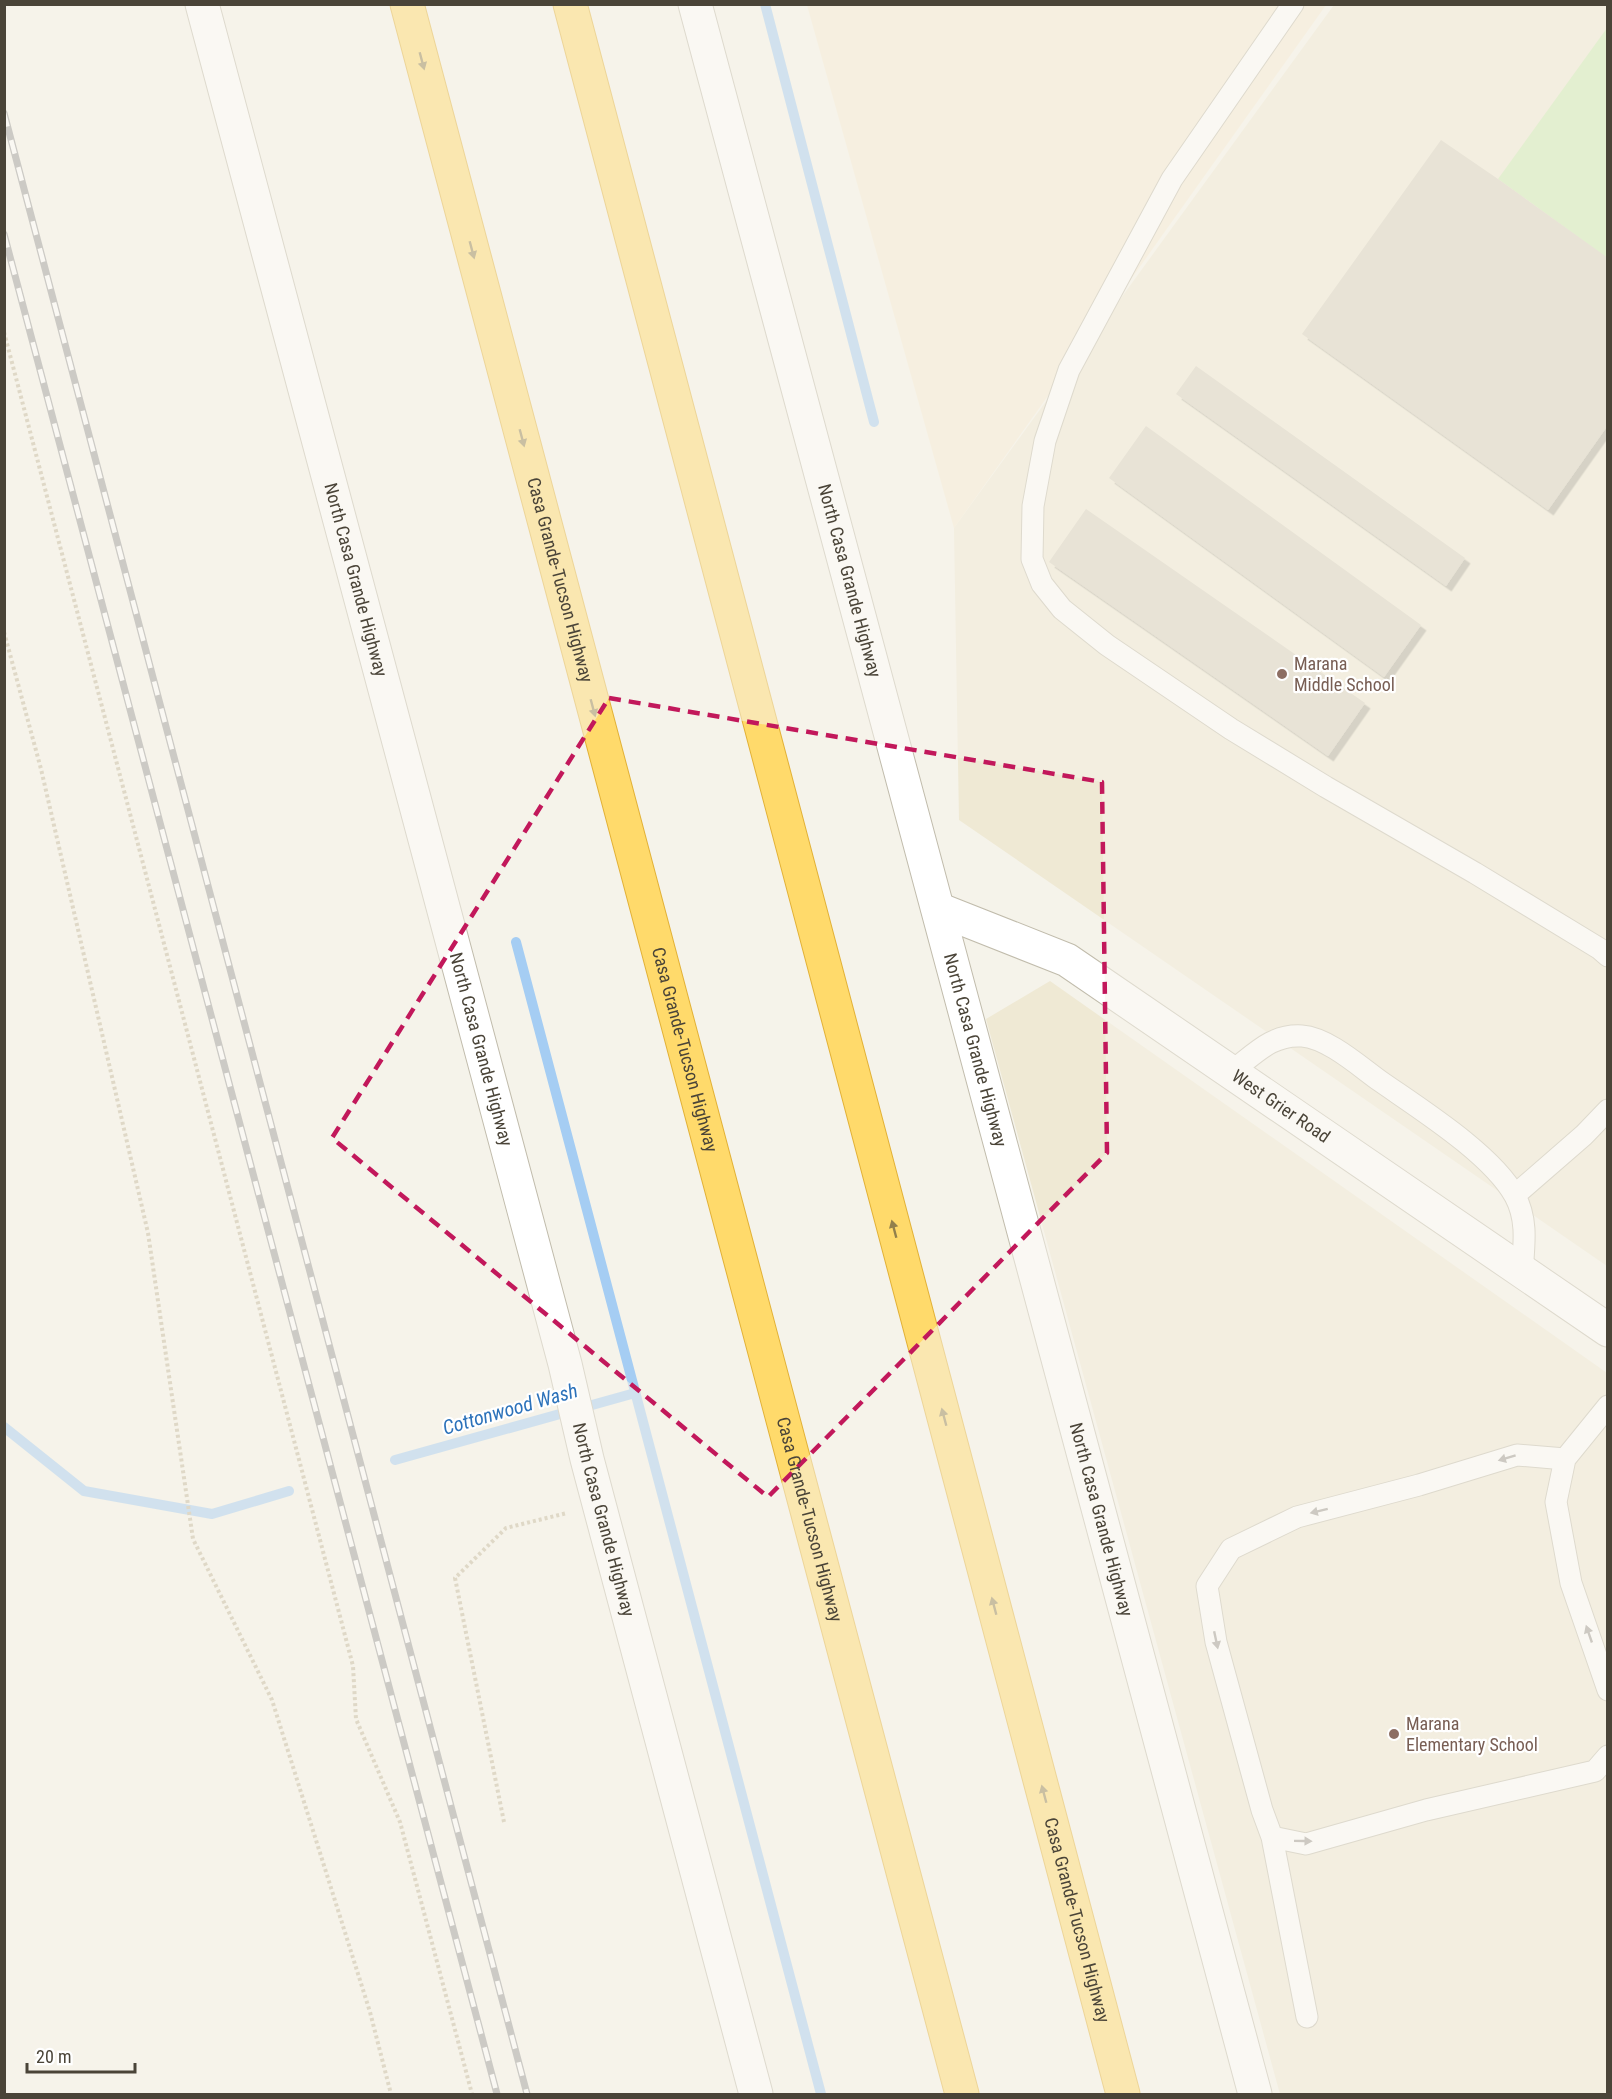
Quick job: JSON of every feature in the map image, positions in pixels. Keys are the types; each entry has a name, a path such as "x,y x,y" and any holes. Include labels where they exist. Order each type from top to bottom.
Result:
{"highway":[{"name":"Casa Grande-Tucson Highway","path":"407,4 962,2094"},
{"name":"Casa Grande-Tucson Highway","path":"570,4 1123,2094"}],"street":[{"name":"North Casa Grande Highway","path":"202,4 565,1364 587,1458 756,2094"},
{"name":"North Casa Grande Highway","path":"695,4 1255,2094"},
{"name":"West Grier Road","path":"938,909 1067,960 1608,1330"}],"lane":[{"path":"1293,4 1172,179 1069,370 1045,441 1033,506 1032,559 1042,584 1062,609 1107,645 1231,729 1475,873 1608,956"},
{"path":"1231,1072 1273,1039 1303,1036 1330,1045 1447,1128 1494,1169 1515,1196 1525,1223 1522,1272"},
{"path":"1515,1196 1584,1135 1608,1110"},
{"path":"1608,1406 1565,1459 1556,1502 1571,1583 1608,1689"},
{"path":"1307,2017 1272,1837 1262,1810 1216,1642 1207,1586 1231,1549 1297,1517 1419,1485 1517,1455 1565,1459"},
{"path":"1272,1837 1305,1844 1426,1810 1595,1771 1608,1756"}],"path":[{"path":"4,332 354,1666 356,1719 400,1822 472,2094"},
{"path":"4,632 41,769 148,1233 193,1539 272,1700 370,2012 391,2094"},
{"path":"504,1822 455,1578 506,1528 600,1505"}],"highlighted area":[{"path":"609,698 1102,782 1107,1153 768,1497 332,1138"}],"shaded area":[{"path":"807,5 1326,5 954,528"},
{"name":"Marana Middle School","path":"1334,5 1607,5 1607,1266 959,820 954,528"},
{"name":"Marana Elementary School","path":"1050,981 1607,1373 1607,2094 1280,2094 986,1019"}],"green space":[{"path":"1607,28 1607,258 1498,179"}],"building":[{"path":"1441,140 1608,258 1608,425 1548,510 1302,334"},
{"path":"1196,366 1465,558 1446,586 1176,394"},
{"path":"1146,426 1421,625 1384,677 1109,478"},
{"path":"1086,509 1365,703 1328,756 1049,562"}],"waterway":[{"path":"765,4 874,422"},
{"path":"516,942 821,2094"},
{"name":"Cottonwood Wash","path":"395,1460 635,1393"},
{"name":"Cottonwood Wash","path":"4,1427 84,1491 212,1514 289,1491"}],"railway":[{"path":"4,113 527,2094"},
{"path":"4,234 497,2094"}],"place":[{"name":"Marana Middle School","path":"1282,674"},
{"name":"Marana Elementary School","path":"1394,1734"}]}
